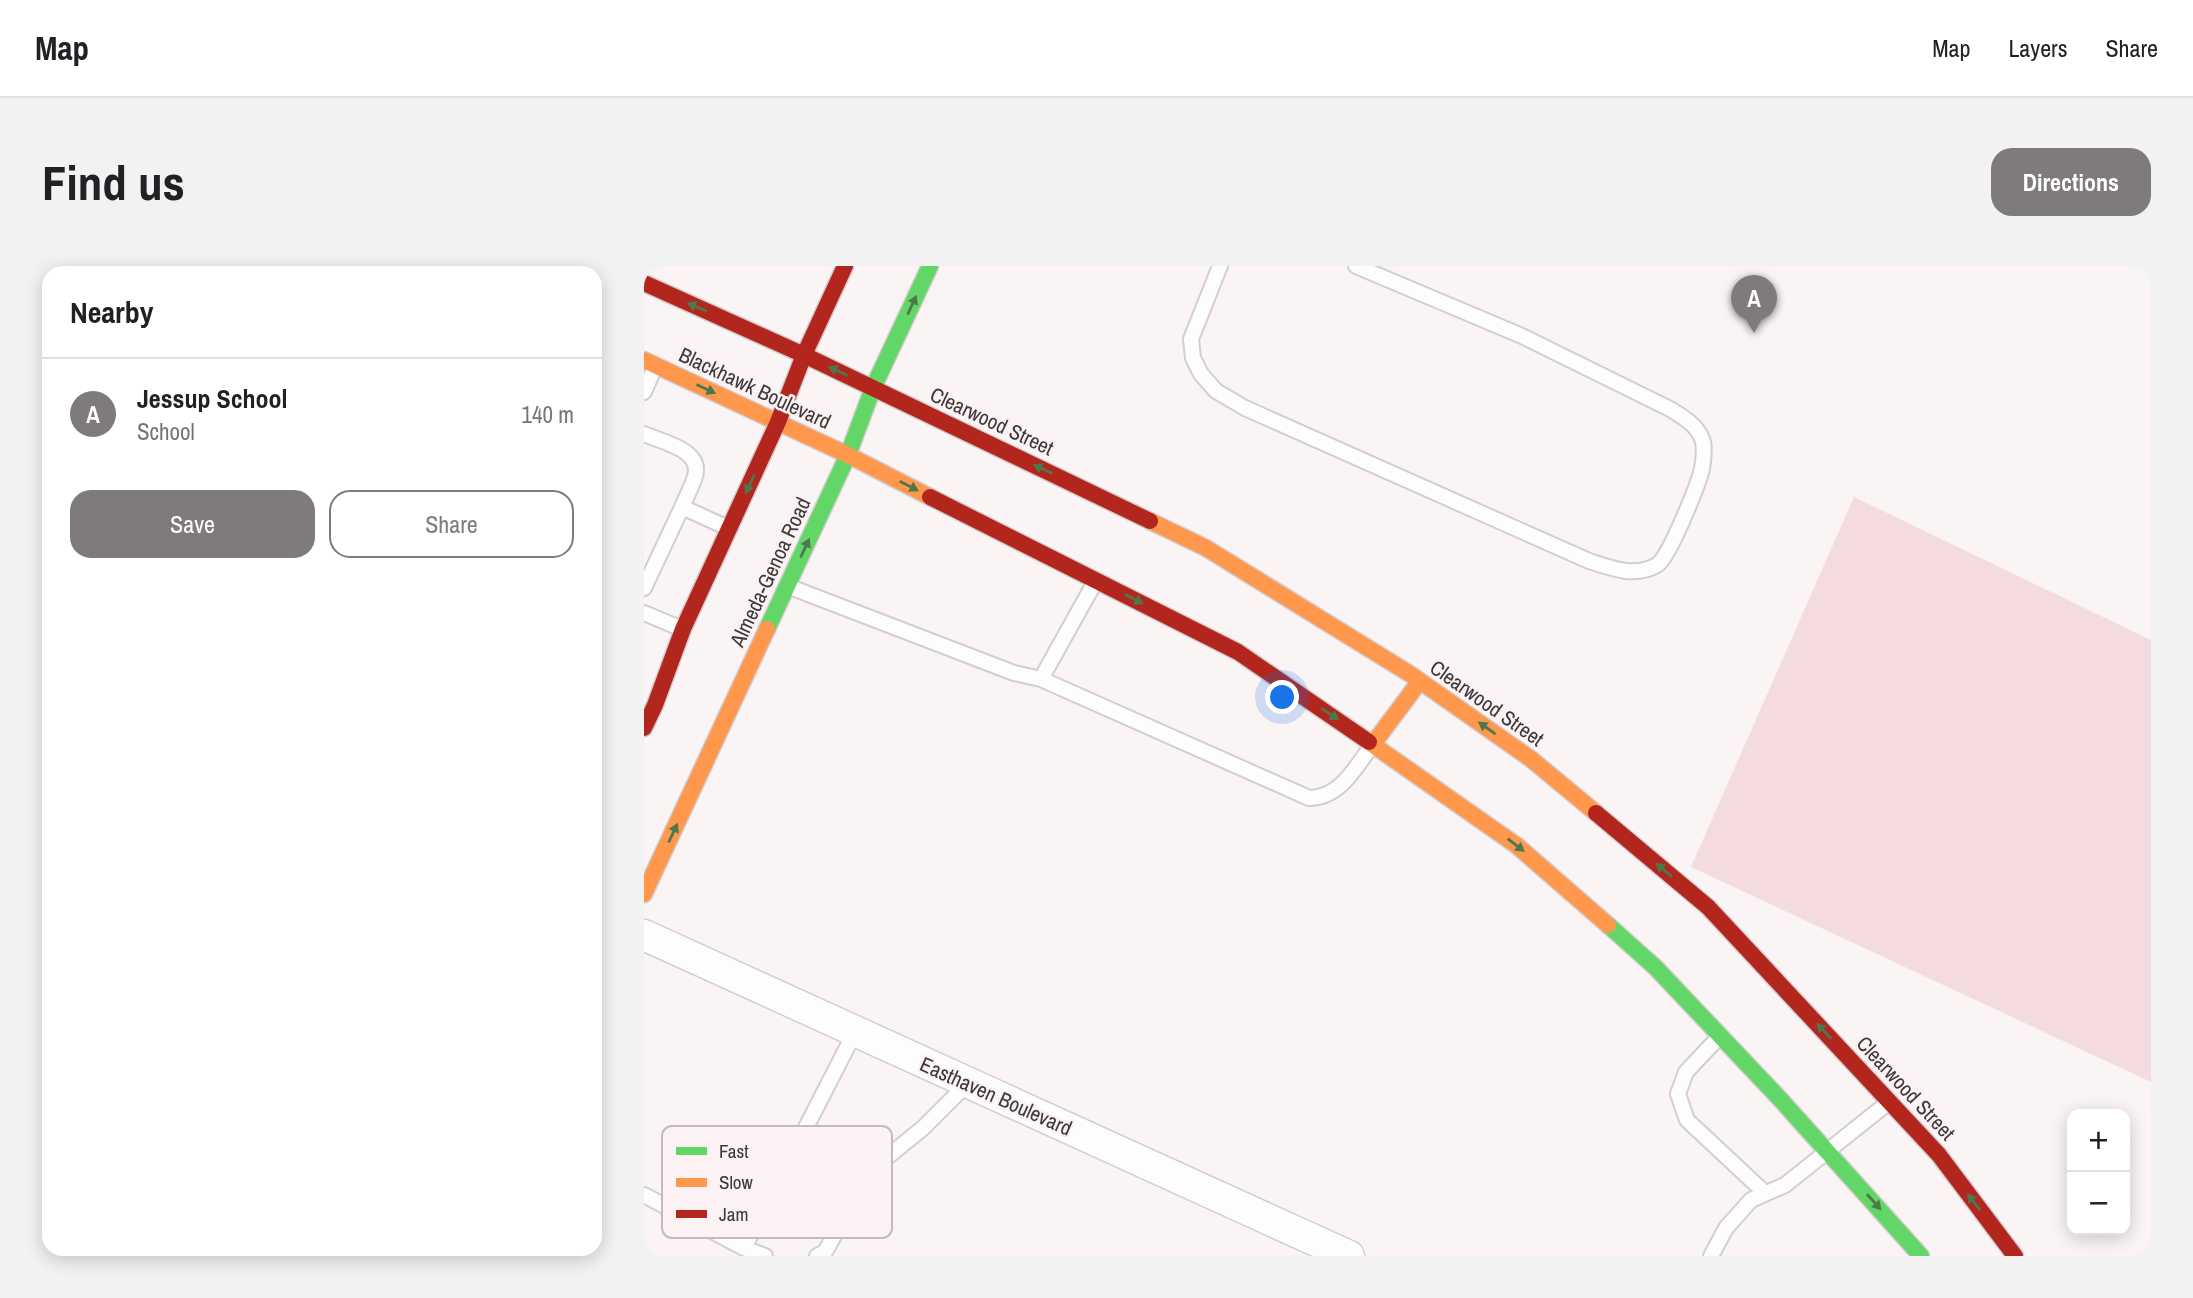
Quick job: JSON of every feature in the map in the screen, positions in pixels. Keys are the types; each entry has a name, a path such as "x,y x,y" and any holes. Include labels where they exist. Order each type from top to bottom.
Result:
{"main road":[{"path":"644,727 683,629 778,422 804,355 845,266"},
{"name":"Almeda-Genoa Road","path":"644,894 848,455 873,388 930,266"},
{"path":"644,283 804,355"},
{"name":"Clearwood Street","path":"804,355 1206,548 1420,681 1531,759 1709,907 1939,1154 2015,1256"},
{"name":"Blackhawk Boulevard","path":"650,363 848,455"},
{"path":"848,455 1238,652 1516,845 1655,967 1921,1256"},
{"path":"1373,744 1420,681"}],"street":[{"name":"Easthaven Boulevard","path":"644,935 1349,1256"}],"lane":[{"path":"1220,266 1191,339 1193,358 1201,374 1216,391 1245,408 1589,561 1624,572 1659,565 1670,549 1701,471 1704,454 1698,430 1670,409 1522,336 1356,266"},
{"path":"644,392 650,363"},
{"path":"644,434 688,453 696,463 696,474 644,588"},
{"path":"682,507 729,529"},
{"path":"1041,679 1096,580"},
{"path":"787,586 1014,673 1041,679 1309,798 1320,798 1338,789 1373,744"},
{"path":"644,613 683,629"},
{"path":"807,1126 855,1032"},
{"path":"1720,1036 1686,1072 1678,1094 1687,1120 1765,1193"},
{"path":"892,1153 923,1128 968,1083"},
{"path":"1711,1256 1726,1228 1751,1200 1785,1185 1890,1101"},
{"path":"644,1195 662,1205"},
{"path":"725,1238 765,1256"},
{"path":"744,1248 749,1238"},
{"path":"817,1256 825,1252 833,1238"}],"shaded area":[{"path":"1854,497 2151,640 2151,1082 1691,867"}],"traffic: fast":[{"path":"767,629 848,455 873,388 930,266"},
{"path":"1608,925 1655,967 1781,1100 1921,1256"}],"traffic: slow":[{"path":"644,360 848,455 930,497"},
{"path":"1150,521 1206,548 1410,674 1531,759 1596,813"},
{"path":"644,894 767,629"},
{"path":"1373,744 1420,681"},
{"path":"1369,742 1516,845 1608,925"}],"traffic: jam":[{"path":"644,728 683,629 778,422 804,355 845,266"},
{"path":"644,283 804,355 1150,521"},
{"path":"930,497 1238,652 1369,742"},
{"path":"1596,813 1708,907 1939,1155 2015,1256"}],"place":[{"name":"Jessup School","path":"1754,333"}]}
